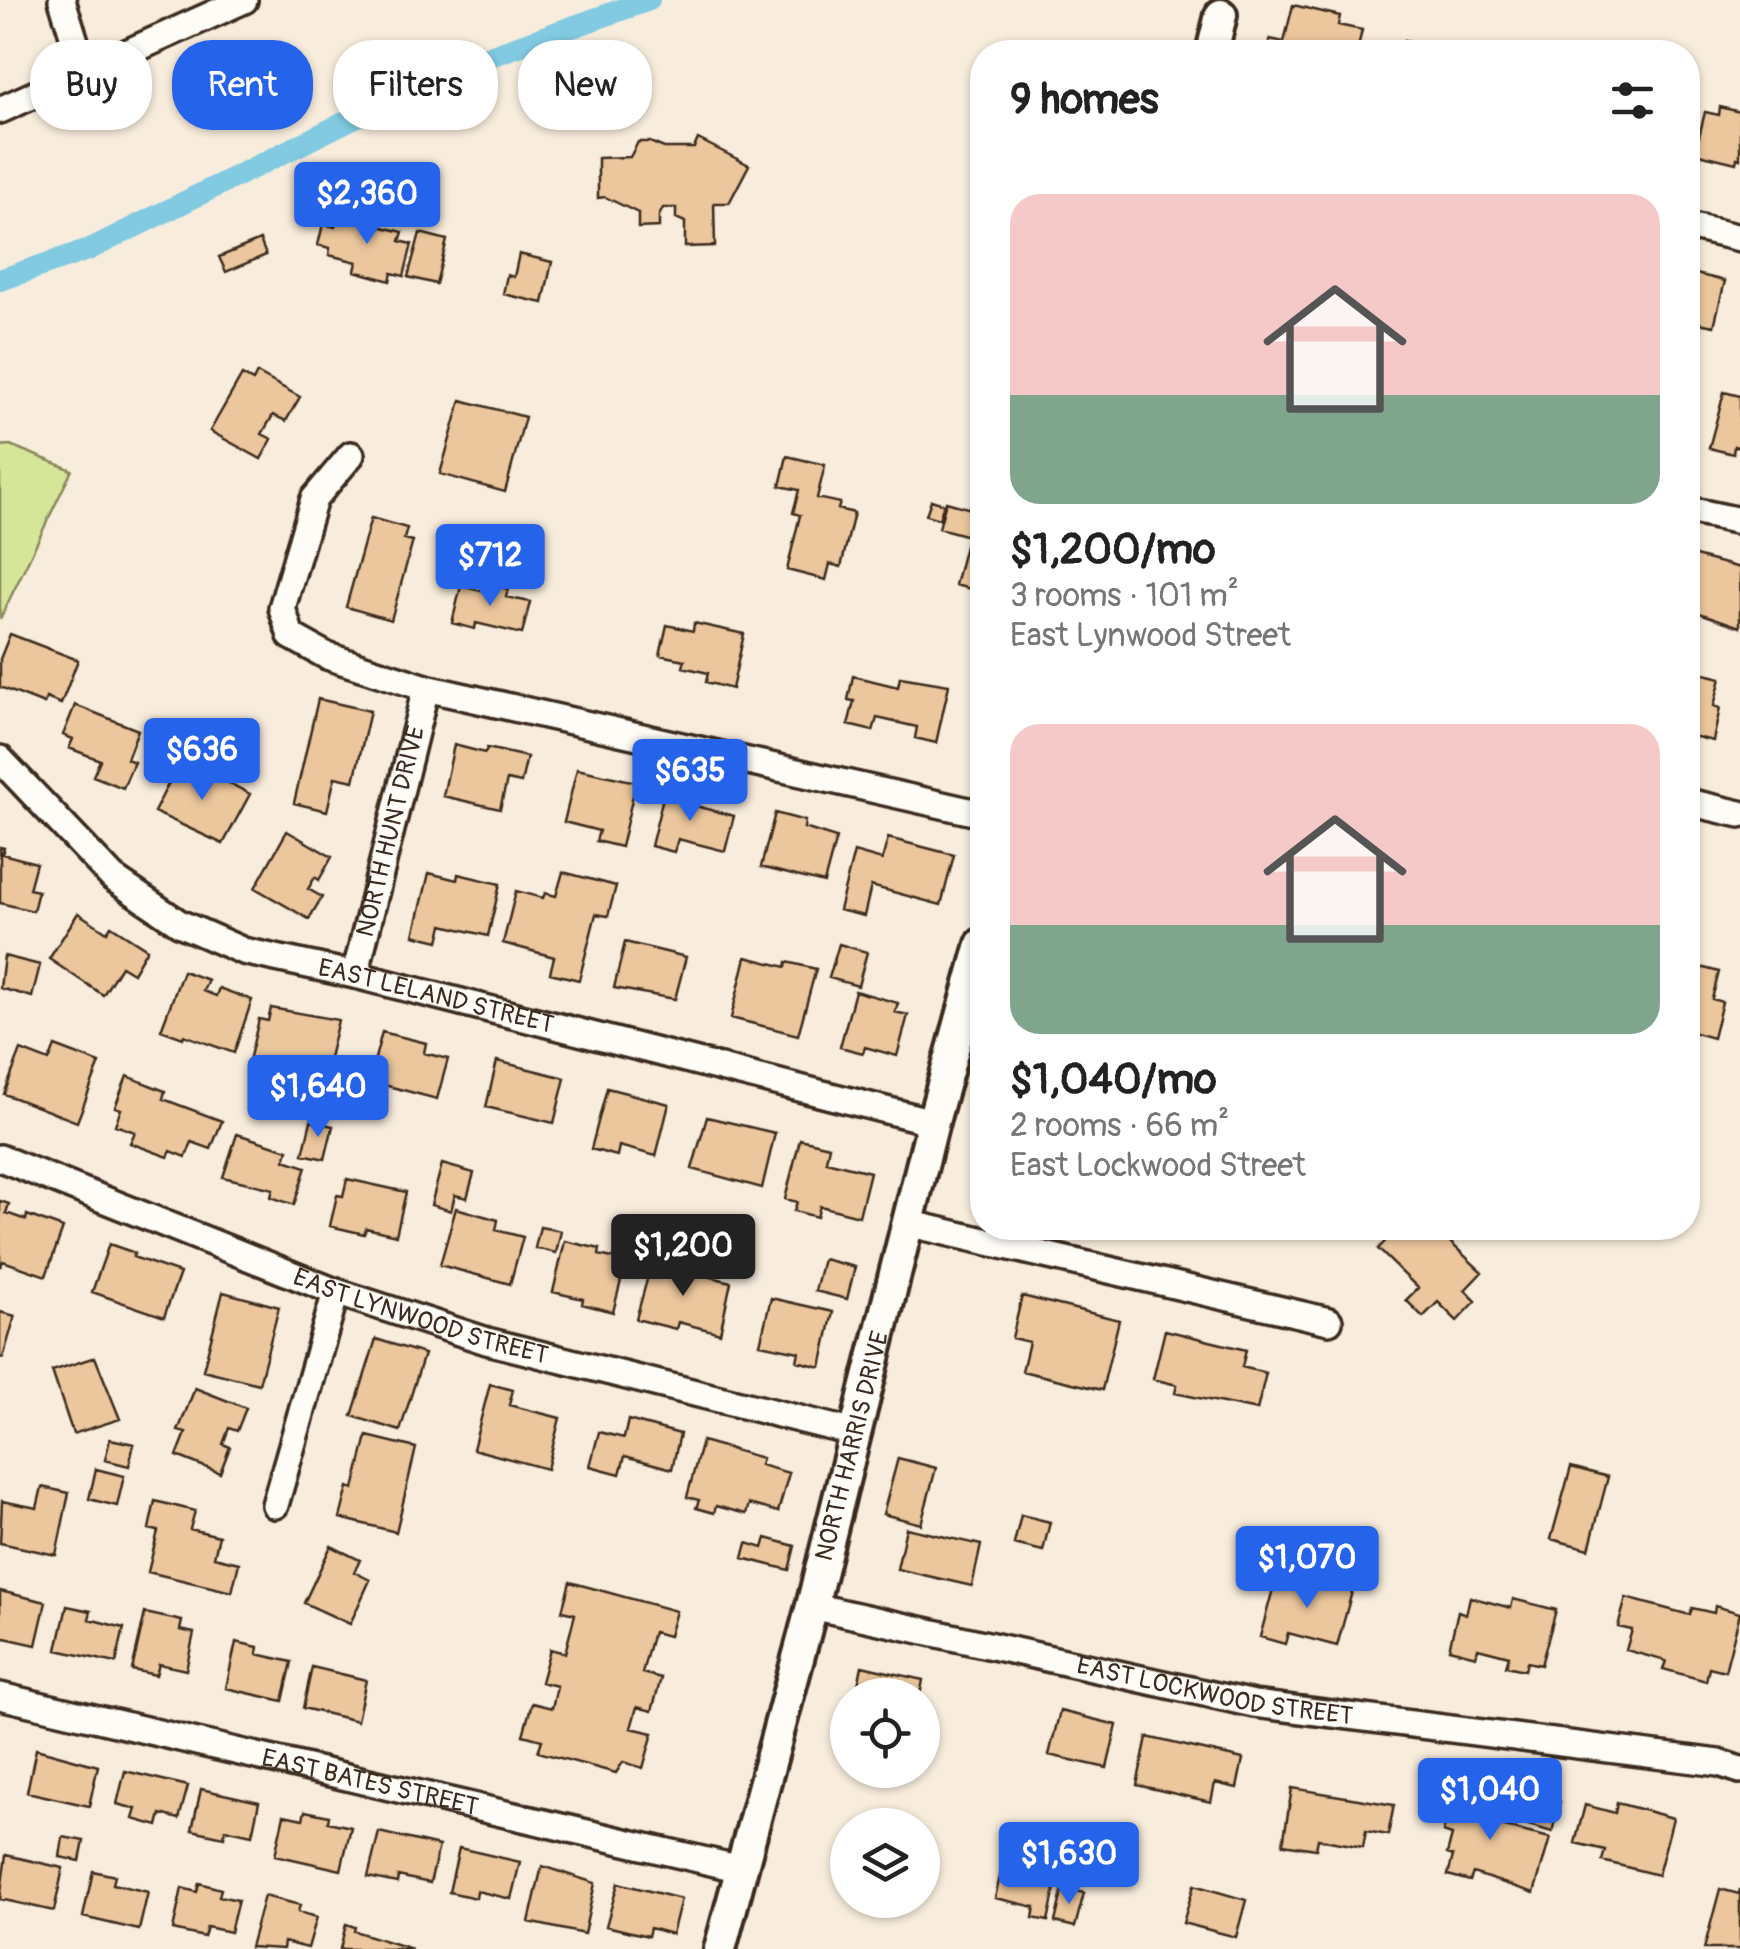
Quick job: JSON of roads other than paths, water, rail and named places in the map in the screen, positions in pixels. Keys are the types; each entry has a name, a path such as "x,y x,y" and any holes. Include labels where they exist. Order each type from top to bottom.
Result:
{"street":[{"path":"62,0 75,40"},
{"path":"152,40 244,0"},
{"path":"1215,40 1223,7"},
{"path":"0,110 30,96"},
{"path":"1700,229 1740,238"},
{"path":"351,455 314,499 282,608 291,636 327,656 426,688 970,811"},
{"path":"1700,513 1740,522"},
{"name":"NORTH HUNT DRIVE","path":"355,974 426,688"},
{"name":"EAST LELAND STREET","path":"0,759 112,878 178,923 242,951 355,974 933,1122"},
{"path":"1700,805 1740,814"},
{"name":"NORTH HARRIS DRIVE","path":"720,1949 970,988"},
{"name":"EAST LYNWOOD STREET","path":"0,1158 336,1292 487,1341 855,1433"},
{"path":"907,1223 970,1237"},
{"path":"981,1240 1330,1320"},
{"path":"274,1505 336,1292"},
{"name":"EAST LOCKWOOD STREET","path":"812,1606 1254,1704 1719,1763 1740,1770"},
{"name":"EAST BATES STREET","path":"0,1696 741,1869"}],"waterway":[{"path":"0,280 90,249 450,70 649,0"}]}
